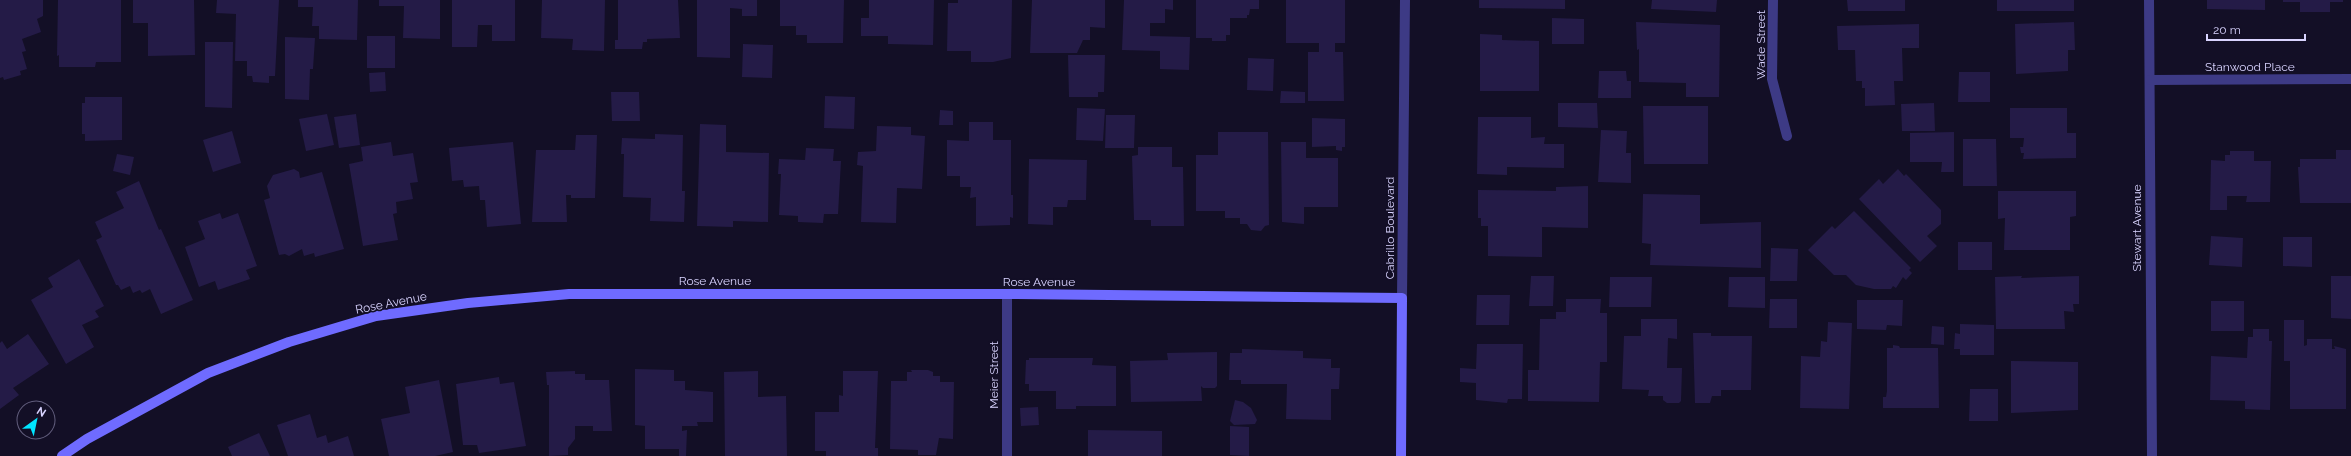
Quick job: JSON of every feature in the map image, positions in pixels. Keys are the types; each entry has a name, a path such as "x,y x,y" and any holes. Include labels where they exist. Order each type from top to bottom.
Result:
{"street":[{"name":"Cabrillo Boulevard","path":"1400,456 1405,0"},
{"name":"Wade Street","path":"1773,0 1772,79 1787,136"},
{"name":"Stewart Avenue","path":"2149,0 2152,456"},
{"name":"Stanwood Place","path":"2150,80 2351,79"},
{"name":"Rose Avenue","path":"62,456 87,439 208,373 288,342 376,316 468,303 569,294 1007,294 1402,298"},
{"name":"Meier Street","path":"1007,294 1007,456"}],"building":[{"path":"0,0 43,0 43,16 37,19 41,32 22,39 26,51 22,52 27,69 20,71 21,75 4,80 3,77 0,78"},
{"path":"58,0 121,0 121,62 96,62 95,67 59,67 59,55 57,56"},
{"path":"133,0 194,0 195,55 148,56 148,23 133,23"},
{"path":"217,0 279,0 275,76 269,76 269,83 253,82 252,76 247,76 247,61 235,61 236,14 216,13"},
{"path":"298,0 358,0 357,40 319,39 319,26 312,26 313,7 298,7"},
{"path":"379,0 440,0 440,39 403,38 404,6 379,6"},
{"path":"452,0 515,0 515,41 492,41 492,25 478,25 477,47 452,47"},
{"path":"542,0 605,0 604,51 572,50 573,39 541,38"},
{"path":"618,0 678,0 680,38 647,39 647,42 643,42 642,49 615,49 615,40 618,40"},
{"path":"697,0 757,0 757,16 742,16 742,9 730,8 730,58 697,57"},
{"path":"780,0 844,0 843,43 807,43 807,35 796,35 796,26 780,26"},
{"path":"869,0 934,0 933,45 888,44 888,36 861,36 861,18 869,18"},
{"path":"958,0 1012,0 1011,58 993,62 971,62 971,51 947,51 948,3 958,3"},
{"path":"1032,0 1105,0 1105,28 1090,27 1090,40 1083,40 1077,53 1030,53"},
{"path":"1124,0 1173,0 1173,10 1165,9 1165,23 1150,23 1150,36 1190,37 1189,70 1160,69 1160,51 1122,50"},
{"path":"1196,0 1259,0 1259,9 1250,9 1247,18 1230,18 1230,35 1226,35 1226,41 1212,41 1212,38 1196,38"},
{"path":"1286,0 1345,0 1345,43 1335,43 1335,52 1343,52 1344,101 1308,101 1308,52 1319,52 1319,43 1286,43"},
{"path":"1479,0 1565,0 1565,9 1479,8"},
{"path":"1652,0 1717,0 1716,12 1651,9"},
{"path":"1847,0 1905,0 1905,11 1848,11"},
{"path":"1997,0 2074,0 2074,11 1997,11"},
{"path":"2207,0 2265,0 2265,10 2207,9"},
{"path":"2283,0 2343,0 2343,2 2330,2 2330,12 2300,12 2300,2 2283,2"},
{"path":"1552,18 1584,19 1584,44 1552,44"},
{"path":"1636,22 1720,25 1719,97 1686,97 1686,83 1639,82 1639,49 1637,50"},
{"path":"2074,22 2075,50 2068,50 2068,71 2016,74 2015,24"},
{"path":"1919,24 1919,48 1902,48 1903,81 1894,81 1895,105 1865,106 1865,88 1862,88 1862,81 1856,81 1855,50 1838,50 1837,26"},
{"path":"1480,34 1502,35 1502,40 1539,41 1539,91 1480,91"},
{"path":"367,36 395,36 395,68 367,68"},
{"path":"285,37 315,38 313,69 310,69 309,100 285,99"},
{"path":"205,42 233,42 232,108 205,107"},
{"path":"743,44 773,45 772,78 742,77"},
{"path":"1068,55 1105,55 1104,92 1098,92 1098,97 1069,97"},
{"path":"1248,58 1274,59 1273,91 1247,90"},
{"path":"1599,71 1626,71 1627,81 1631,81 1631,98 1598,98"},
{"path":"385,72 386,91 370,92 369,73"},
{"path":"1959,72 1990,72 1990,102 1958,102"},
{"path":"1281,91 1305,92 1305,103 1280,103"},
{"path":"611,92 639,92 640,121 612,121"},
{"path":"825,96 855,97 854,129 824,128"},
{"path":"85,97 122,97 122,140 85,141 85,134 82,134 82,103 85,103"},
{"path":"1558,103 1597,103 1598,128 1558,127"},
{"path":"1934,103 1935,131 1902,131 1901,104"},
{"path":"1643,106 1708,106 1708,164 1644,164"},
{"path":"1077,108 1105,109 1103,141 1076,140"},
{"path":"2010,108 2067,108 2067,133 2076,133 2076,158 2023,159 2024,153 2021,153 2020,147 2023,147 2024,138 2010,138"},
{"path":"940,110 953,111 953,125 939,125"},
{"path":"327,114 334,145 306,151 299,119"},
{"path":"356,114 360,145 339,148 334,117"},
{"path":"1106,115 1135,115 1134,148 1105,148"},
{"path":"1478,117 1531,117 1531,138 1545,137 1544,144 1564,144 1564,168 1507,167 1507,175 1477,174"},
{"path":"1312,118 1345,119 1345,147 1342,147 1342,151 1336,150 1336,146 1312,147"},
{"path":"969,122 993,122 993,140 1011,140 1011,195 1013,195 1013,218 1010,217 1010,225 976,226 976,197 970,198 971,187 960,187 960,176 947,176 947,140 969,141"},
{"path":"700,124 726,125 726,152 769,153 768,222 733,221 733,227 697,226"},
{"path":"877,126 911,127 911,135 925,136 922,189 897,188 896,223 861,222 863,166 857,165 858,152 876,151"},
{"path":"1601,130 1627,131 1626,153 1631,153 1631,183 1598,182"},
{"path":"232,131 241,163 213,172 203,140"},
{"path":"1218,132 1268,132 1269,225 1265,226 1261,231 1251,230 1247,224 1240,224 1240,218 1225,218 1225,211 1196,211 1196,155 1218,155"},
{"path":"1954,132 1954,172 1941,172 1942,162 1910,162 1910,133"},
{"path":"655,134 683,135 682,191 685,191 684,222 650,221 651,198 623,197 624,154 621,154 622,138 655,139"},
{"path":"576,135 597,135 595,198 571,198 571,195 566,195 567,222 532,222 536,150 575,150"},
{"path":"1963,139 1996,139 1997,186 1963,186"},
{"path":"391,142 393,156 413,153 418,182 410,183 413,199 396,202 397,213 393,214 398,240 363,246 349,164 363,161 361,147"},
{"path":"513,142 521,224 487,227 485,200 480,200 479,186 464,187 463,180 452,181 449,148"},
{"path":"1281,142 1306,142 1306,158 1338,158 1338,207 1304,207 1304,224 1282,222"},
{"path":"1138,147 1172,147 1172,167 1183,167 1184,226 1151,226 1151,220 1134,220 1132,156 1138,155"},
{"path":"806,148 834,149 833,161 841,161 838,214 824,214 823,223 798,222 798,216 779,215 781,174 778,174 779,159 805,160"},
{"path":"2336,150 2351,150 2351,203 2300,203 2298,167 2300,167 2300,159 2336,159"},
{"path":"2230,151 2254,151 2254,161 2271,161 2270,202 2246,202 2247,196 2227,196 2227,210 2210,210 2211,160 2225,161 2225,155 2230,155"},
{"path":"117,154 134,157 130,175 113,171"},
{"path":"1029,159 1087,160 1086,200 1068,200 1067,207 1053,207 1053,225 1028,224"},
{"path":"294,169 299,172 300,178 322,172 344,249 315,257 314,253 304,256 302,249 289,256 285,254 279,255 264,200 270,198 267,186 273,175"},
{"path":"1898,169 1904,176 1906,174 1941,210 1941,224 1927,236 1937,246 1920,262 1859,199 1879,179 1883,184"},
{"path":"139,181 159,230 161,229 193,300 161,314 150,289 142,293 140,290 133,293 130,286 121,290 118,285 116,285 96,240 102,237 95,222 124,208 116,192"},
{"path":"1588,186 1588,228 1542,227 1542,257 1488,256 1488,226 1481,226 1481,218 1478,218 1478,190 1556,191 1556,187"},
{"path":"1998,191 2076,191 2076,216 2070,217 2070,250 2004,250 2005,218 1998,219"},
{"path":"1643,194 1700,195 1700,224 1761,222 1761,268 1650,265 1651,244 1642,243"},
{"path":"1854,211 1911,268 1909,270 1912,273 1906,280 1903,277 1896,288 1893,286 1891,289 1874,289 1856,285 1846,275 1834,275 1808,250 1832,226 1835,229"},
{"path":"220,213 222,219 238,213 257,266 246,270 250,279 218,290 215,281 199,287 185,247 205,239 198,221"},
{"path":"2211,236 2243,238 2242,267 2209,265"},
{"path":"2283,237 2312,237 2312,267 2283,266"},
{"path":"1958,242 1992,242 1992,270 1958,270"},
{"path":"1771,248 1798,249 1797,281 1770,281"},
{"path":"79,259 104,306 95,311 99,317 82,325 94,347 66,364 31,300 53,287 48,278"},
{"path":"1531,276 1554,276 1553,306 1529,306"},
{"path":"2022,276 2021,278 2079,276 2079,304 2073,304 2074,312 2064,311 2065,329 1996,329 1995,277"},
{"path":"2331,276 2351,276 2351,319 2331,318"},
{"path":"1610,277 1652,277 1651,307 1609,307"},
{"path":"1729,277 1765,277 1765,308 1728,307"},
{"path":"1477,295 1510,295 1509,325 1476,325"},
{"path":"1566,299 1601,299 1600,313 1607,313 1607,362 1600,362 1599,402 1528,401 1528,370 1539,370 1540,319 1556,319 1556,312 1566,312"},
{"path":"1770,299 1797,299 1797,328 1769,328"},
{"path":"1857,300 1903,300 1902,326 1887,325 1886,330 1857,329"},
{"path":"2211,301 2244,301 2244,331 2211,331"},
{"path":"1641,319 1677,319 1677,339 1668,338 1667,368 1682,368 1681,401 1679,403 1667,403 1663,400 1663,396 1648,396 1649,390 1622,389 1624,336 1641,336"},
{"path":"2284,320 2304,320 2304,346 2307,345 2307,339 2332,339 2332,349 2335,349 2334,346 2346,349 2346,409 2290,409 2290,361 2284,361"},
{"path":"1828,322 1852,323 1849,409 1800,408 1801,356 1820,357 1821,341 1827,342"},
{"path":"1960,324 1994,325 1994,355 1960,355 1960,349 1954,349 1955,333 1960,334"},
{"path":"1932,326 1944,327 1944,345 1931,344"},
{"path":"2253,329 2269,329 2269,341 2272,341 2270,410 2245,409 2245,401 2210,400 2211,356 2247,358 2248,337 2253,337"},
{"path":"1693,333 1711,333 1711,336 1752,336 1751,390 1721,390 1721,396 1712,396 1710,403 1695,403"},
{"path":"28,334 49,364 13,388 19,395 0,409 0,343 2,341 7,349"},
{"path":"1477,344 1523,344 1522,399 1508,399 1507,403 1476,400 1476,383 1460,382 1460,368 1476,369"},
{"path":"1893,345 1899,346 1900,348 1938,348 1939,408 1883,408 1883,397 1886,397 1887,391 1887,348 1893,348"},
{"path":"1242,349 1303,351 1303,358 1331,359 1331,368 1340,368 1339,389 1331,389 1331,420 1286,419 1287,384 1241,384 1241,380 1229,380 1230,353 1242,353"},
{"path":"1217,352 1217,386 1215,388 1203,388 1201,386 1202,401 1131,402 1130,361 1168,360 1167,353"},
{"path":"1029,358 1093,358 1092,365 1116,366 1116,406 1076,406 1076,409 1056,409 1056,391 1029,391 1029,384 1025,384 1026,360 1029,360"},
{"path":"2011,361 2078,362 2078,410 2011,413"},
{"path":"635,369 674,370 674,381 685,381 685,390 713,392 713,422 697,422 698,426 682,426 682,431 687,430 686,456 679,456 679,449 645,449 645,426 635,425"},
{"path":"911,370 928,370 933,372 933,376 940,376 940,382 954,382 953,439 939,438 936,455 918,455 918,450 890,449 891,381 907,381 907,372 912,372"},
{"path":"575,371 575,374 585,374 585,380 609,380 612,431 593,431 593,426 575,426 575,439 568,448 568,455 549,456 549,385 547,385 546,372"},
{"path":"758,371 758,397 786,396 787,456 725,456 724,372"},
{"path":"843,371 878,371 875,448 878,448 878,456 826,456 826,451 815,451 815,412 839,412 839,395 843,396"},
{"path":"499,377 500,384 514,382 526,446 479,453 477,445 463,445 456,384"},
{"path":"439,380 453,452 435,456 389,456 381,419 410,413 405,387"},
{"path":"1970,389 1998,389 1998,421 1969,421"},
{"path":"1235,400 1243,402 1251,408 1257,420 1255,424 1234,425 1230,421"},
{"path":"1038,407 1039,425 1021,426 1020,408"},
{"path":"310,414 317,438 326,435 328,443 348,436 354,456 288,456 277,425"},
{"path":"1230,426 1249,427 1249,456 1230,455"},
{"path":"1088,430 1162,431 1162,456 1088,456"},
{"path":"259,433 270,456 232,456 228,447"}]}
